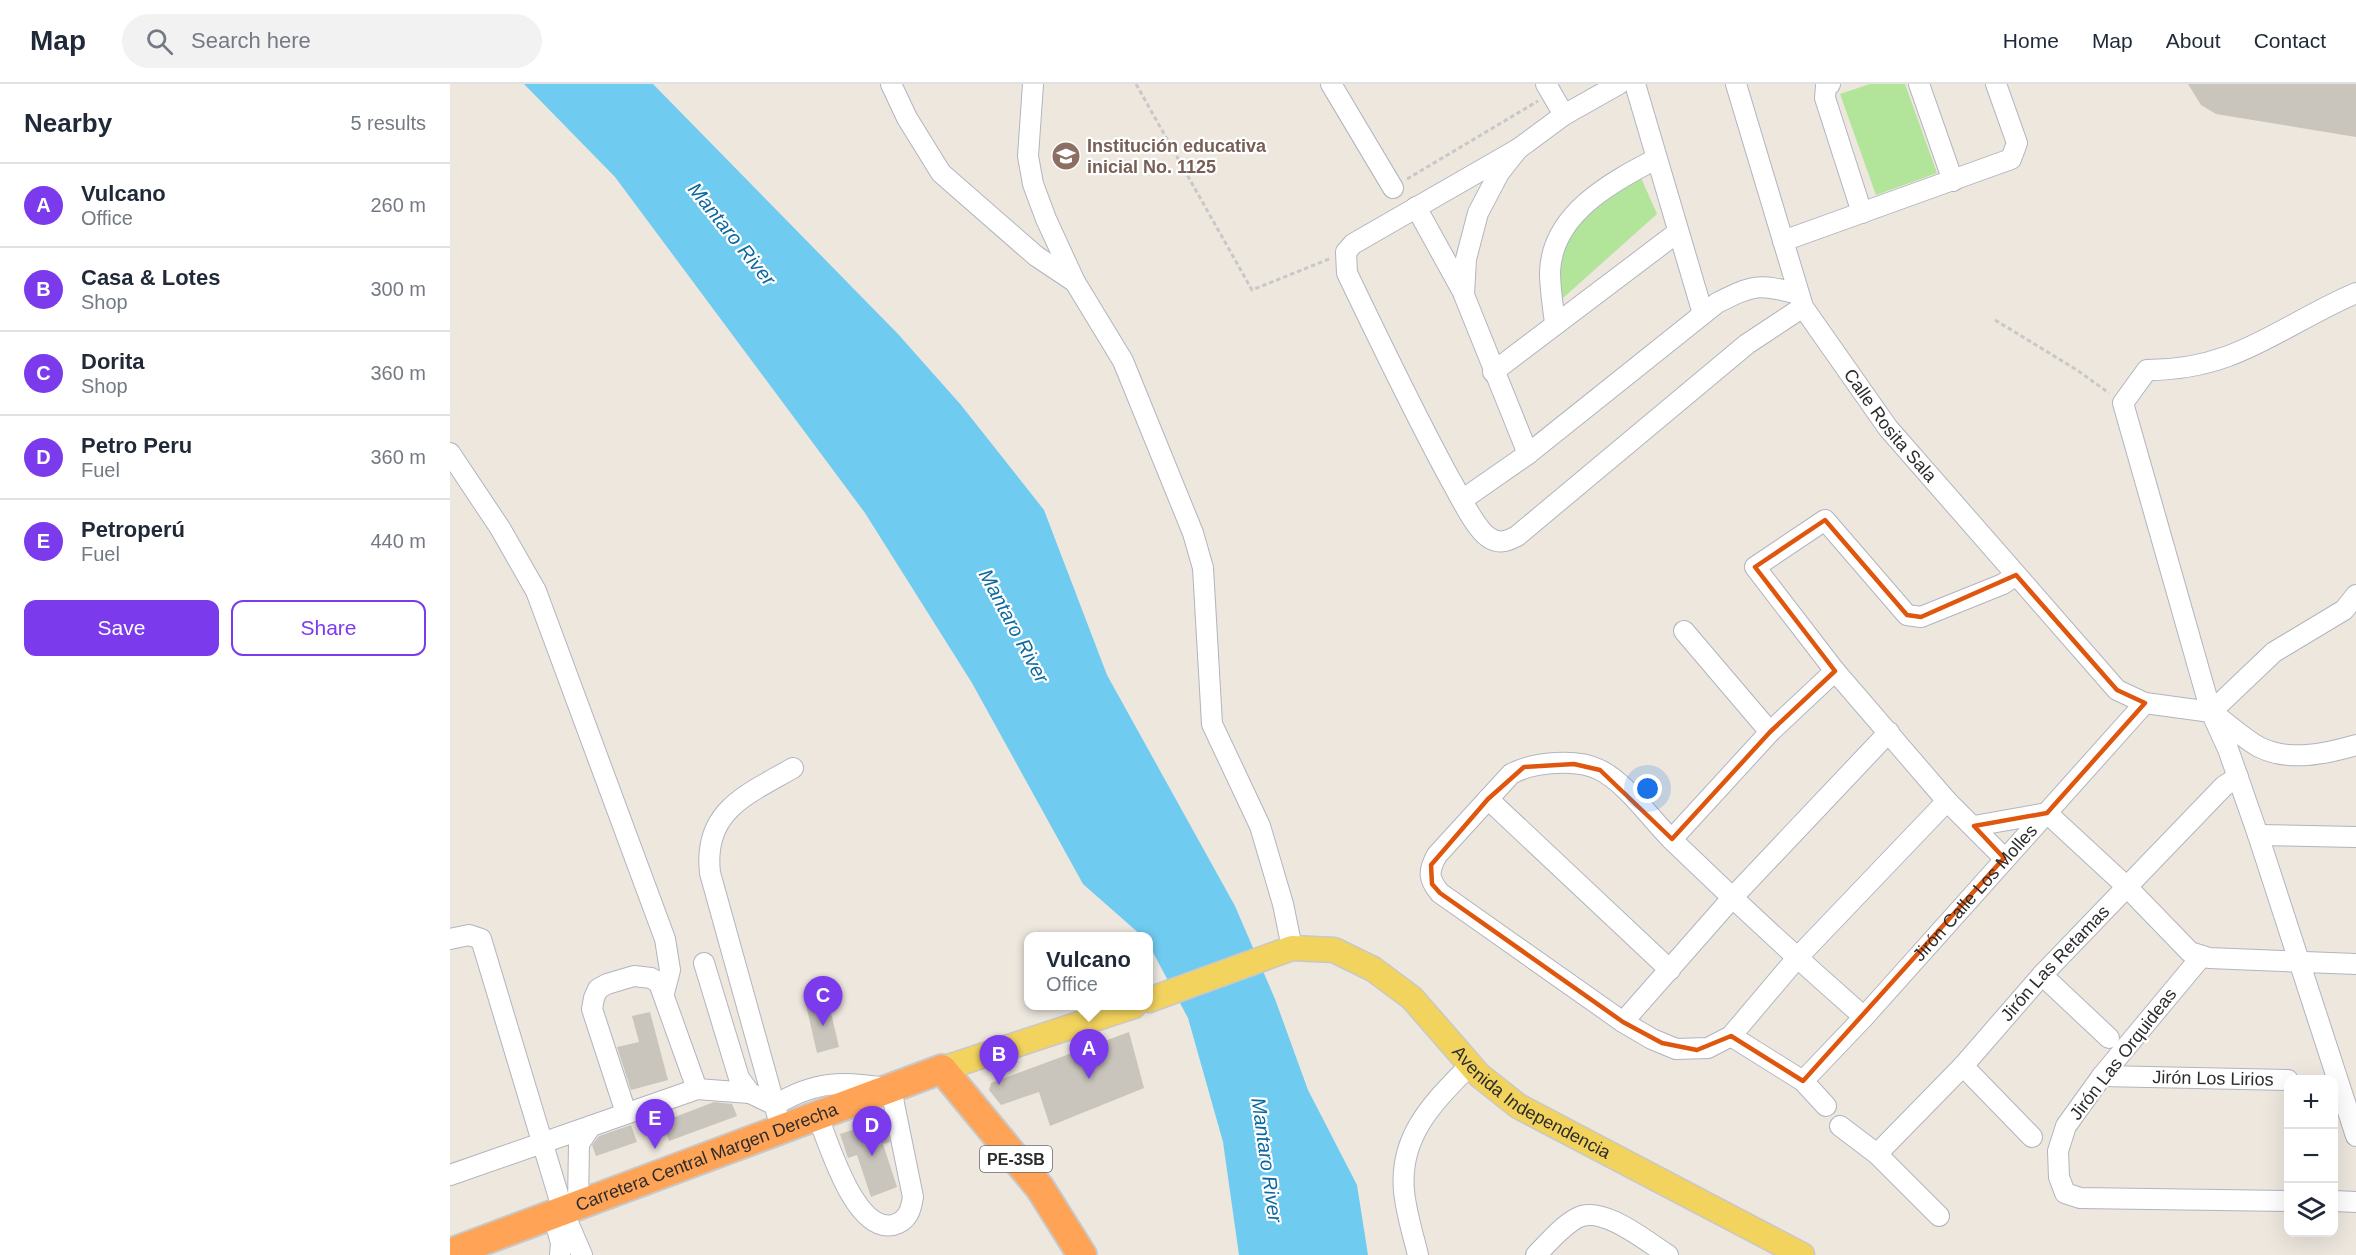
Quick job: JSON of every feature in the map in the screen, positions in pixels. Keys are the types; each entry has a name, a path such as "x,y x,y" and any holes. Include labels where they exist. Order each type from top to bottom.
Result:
{"highway":[{"name":"Carretera Central Margen Derecha","path":"469,1250 778,1118 818,1117 942,1069"},
{"name":"PE-3SB","path":"942,1069 1040,1188 1082,1255"}],"main road":[{"name":"Avenida Independencia","path":"1284,951 1334,950 1373,969 1412,998 1470,1065 1518,1106 1802,1255"},
{"path":"1153,999 1284,951"},
{"name":"Carretera Central Margen Derecha","path":"942,1069 1119,1010"}],"street":[{"path":"891,84 907,118 941,173 1036,256 1075,282"},
{"path":"1033,84 1028,156 1033,184 1046,219 1075,282 1123,361 1193,533 1203,568 1212,724 1260,826 1283,904 1284,951"},
{"path":"1331,84 1393,188"},
{"path":"1462,500 1528,454 1717,303 1749,287 1768,286 1801,301 1517,536 1507,542 1496,542 1485,535 1462,500 1420,425 1347,273 1346,252 1353,244 1518,149 1564,115 1619,84"},
{"path":"1635,84 1703,314"},
{"name":"Calle Rosita Sala","path":"1736,84 1801,301 1888,428 2117,690 2145,703 2211,712"},
{"path":"1830,84 1826,86 1825,98 1862,213"},
{"path":"1919,84 1953,181"},
{"path":"1783,241 2012,159 2017,143 1996,84"},
{"path":"1549,89 1564,115"},
{"path":"1464,295 1466,259 1478,213 1499,173 1518,149"},
{"path":"1555,323 1550,271 1557,242 1570,220 1586,202 1623,176 1656,159"},
{"path":"1416,207 1464,295 1493,372 1528,454"},
{"path":"1493,372 1678,231"},
{"path":"2356,293 2238,353 2198,366 2147,370 2123,403 2211,712 2238,777 2343,1081 2356,1136"},
{"path":"450,453 500,528 536,591 665,939 670,970 664,993"},
{"path":"2004,858 1947,801 1835,671 1755,567 1825,520 1907,615 1921,617 2003,584 2016,574"},
{"path":"2211,712 2274,652 2344,610 2356,595"},
{"path":"1684,631 1770,732"},
{"path":"1672,840 1770,732 1835,671"},
{"name":"Jirón Calle Los Molles","path":"1803,1081 1864,1017 2145,703"},
{"path":"2211,712 2260,747 2288,755 2325,754 2356,745"},
{"path":"1623,1022 1733,897 1889,732"},
{"path":"1864,1017 1797,958 1672,840 1613,779 1588,766 1524,767 1511,774 1437,855 1429,875 1432,884 1440,893 1623,1022 1652,1039 1687,1050 1708,1048 1731,1036 1797,958 1947,801"},
{"path":"778,1118 710,873 708,852 714,831 736,800 793,768"},
{"name":"Jirón Las Retamas","path":"1877,1154 1963,1066 2042,975 2224,786 2238,777"},
{"path":"1488,799 1670,970"},
{"path":"1974,826 2047,813 2127,887 2190,952 2202,956 2356,964"},
{"path":"2258,835 2356,837"},
{"path":"450,939 470,935 481,939 542,1142 582,1255"},
{"name":"Jirón Las Orquideas","path":"2202,956 2102,1076 2066,1126 2058,1151 2059,1177 2066,1193 2080,1198 2284,1201"},
{"path":"704,963 739,1078 750,1093 778,1118"},
{"path":"2042,975 2109,1038"},
{"path":"626,1113 592,1009 598,989 607,984 634,976 651,978 658,983 664,993 697,1089"},
{"path":"1731,1036 1803,1081 1826,1106"},
{"path":"1418,1255 1404,1191 1406,1156 1419,1122 1470,1065"},
{"path":"1963,1066 2032,1137"},
{"name":"Jirón Los Lirios","path":"2102,1076 2284,1080"},
{"path":"778,1118 805,1088 831,1083 855,1083 891,1089 913,1197 911,1210 905,1220 883,1225 861,1210 850,1195 818,1117"},
{"path":"450,1175 697,1089 750,1093"},
{"path":"560,1255 565,1210 579,1144 591,1126"},
{"path":"1840,1126 1877,1154 1939,1216"},
{"path":"2338,1201 2356,1202"},
{"path":"1536,1255 1577,1218 1586,1215 1610,1219 1668,1255"}],"path":[{"path":"1136,84 1252,290 1346,252"},
{"path":"1393,188 1549,89"},
{"path":"1995,320 2077,370 2123,403"}],"highlighted area":[{"path":"1825,520 1907,615 1921,617 2016,575 2117,690 2145,703 2047,813 1974,826 2004,858 1803,1081 1731,1036 1697,1050 1662,1043 1623,1022 1440,893 1432,884 1431,865 1488,799 1524,767 1574,764 1600,770 1672,839 1770,732 1835,671 1755,567"}],"green space":[{"path":"1870,84 1905,84 1937,173 1876,195 1840,94"},
{"path":"1638,171 1657,214 1554,306 1564,233"}],"water":[{"name":"Mantaro River","path":"524,84 653,84 898,334 961,405 1044,510 1107,675 1235,906 1275,999 1308,1090 1357,1185 1368,1255 1239,1255 1223,1142 1188,1018 1153,952 1153,932 1137,932 1083,884 972,683 865,513 615,177"}],"building":[{"path":"2188,84 2356,84 2356,137 2216,114 2201,105"},
{"path":"828,1000 839,1047 817,1053 806,1005"},
{"path":"650,1012 668,1080 631,1090 617,1047 639,1042 632,1016"},
{"path":"1129,1032 1144,1088 1050,1126 1039,1092 1001,1105 989,1090 991,1083"},
{"path":"714,1102 732,1104 737,1116 669,1141 662,1122"},
{"path":"885,1119 890,1142 883,1144 897,1187 871,1197 857,1155 848,1158 840,1134"},
{"path":"631,1125 637,1142 596,1156 592,1145 599,1136"}],"place":[{"name":"Institución educativa inicial No. 1125","path":"1066,156"},
{"name":"Dorita","path":"823,1026"},
{"name":"Vulcano","path":"1089,1079"},
{"name":"Casa & Lotes","path":"999,1085"},
{"name":"Petroperú","path":"655,1149"},
{"name":"Petro Peru","path":"872,1156"}]}
